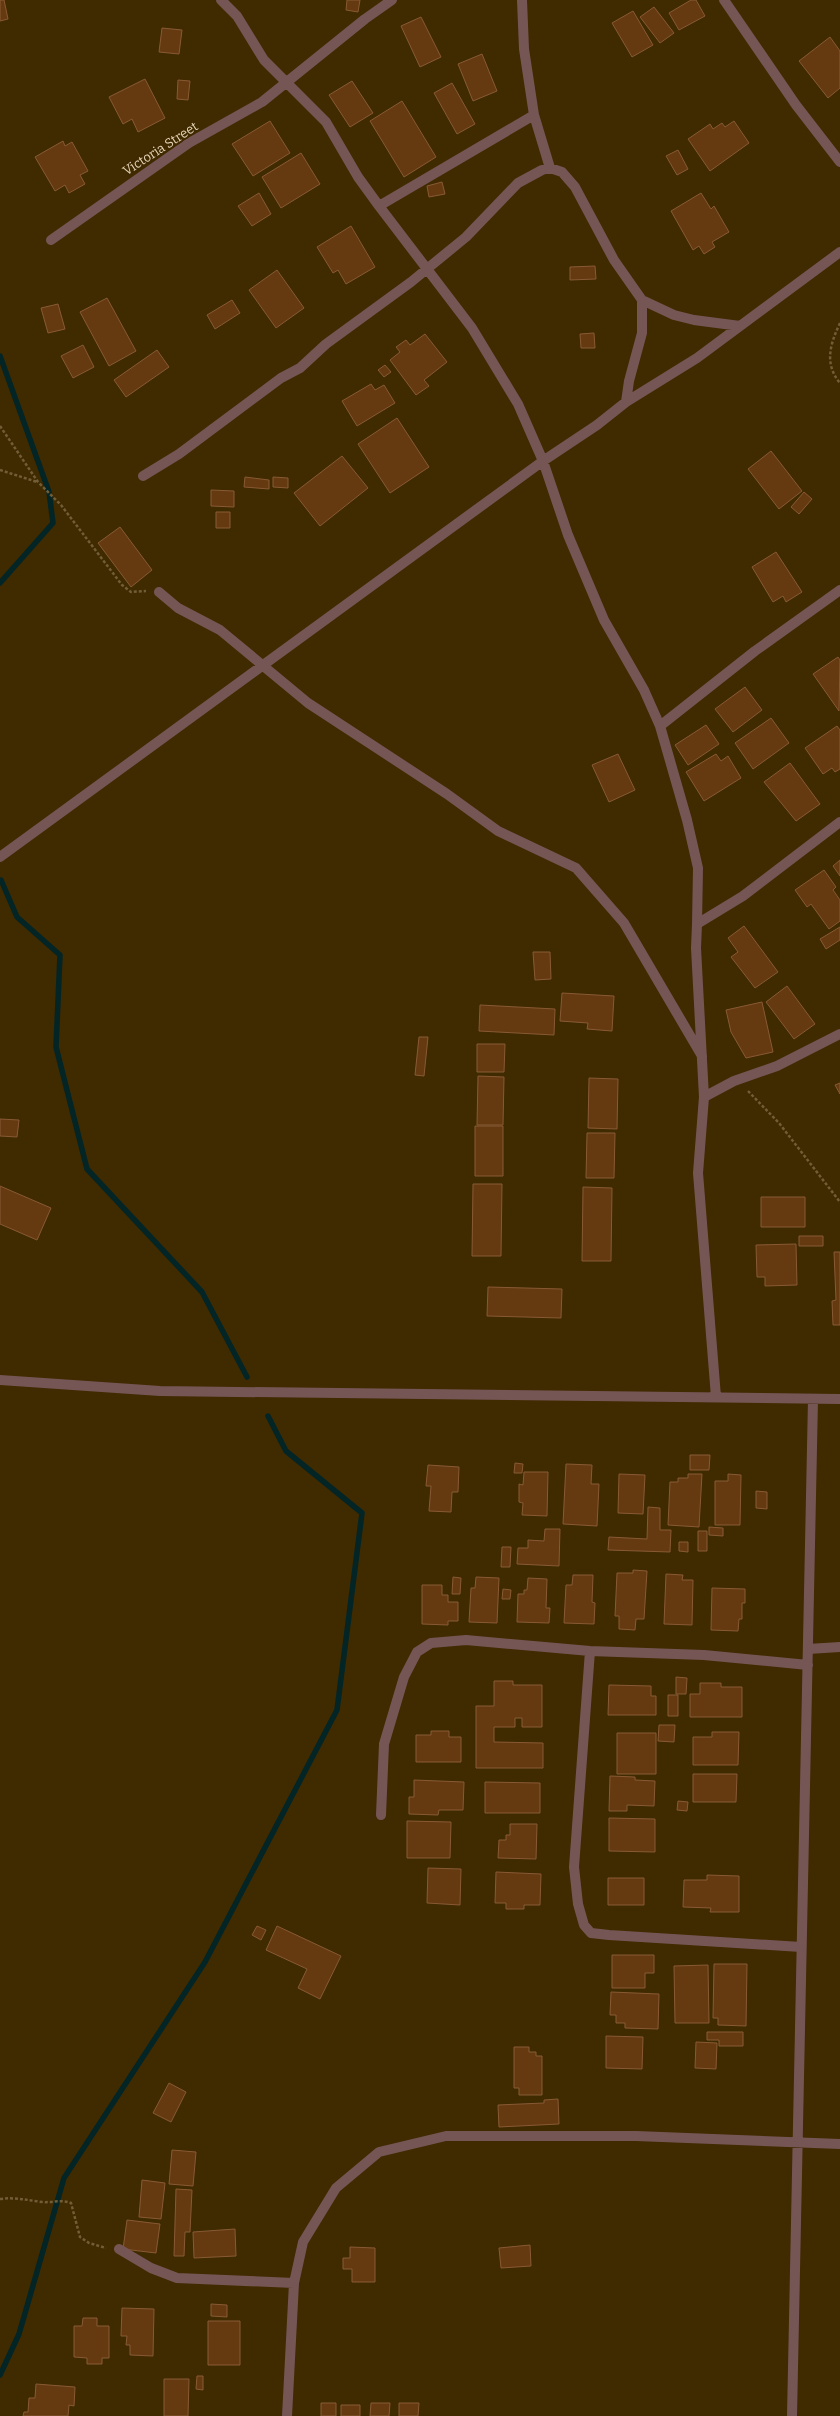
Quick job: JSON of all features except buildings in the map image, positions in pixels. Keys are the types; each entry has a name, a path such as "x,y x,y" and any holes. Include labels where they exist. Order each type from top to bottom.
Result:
{"street":[{"path":"221,0 237,16 264,60 286,84 316,110 326,122 358,177 426,269 453,302 493,360 518,404 543,461 568,535 604,620 644,690 660,726 687,820 698,868 696,948 704,1097 698,1173 716,1397"},
{"name":"Victoria Street","path":"50,240 189,143 240,115 286,84 365,19 392,0"},
{"path":"522,0 524,49 534,115 550,168"},
{"path":"724,0 796,106 840,162"},
{"path":"379,206 534,115"},
{"path":"142,476 179,454 281,378 300,368 326,344 411,282 466,237 518,183 532,174 550,168 562,172 575,187 614,260 642,300 674,315 694,320 740,326"},
{"path":"0,857 264,666 543,461 597,426 626,402 697,358 840,252"},
{"path":"626,402 629,381 642,333 642,300"},
{"path":"660,726 755,651 840,590"},
{"path":"159,592 178,608 220,630 308,703 447,794 498,831 576,868 624,923 702,1056"},
{"path":"697,924 743,896 840,822"},
{"path":"704,1097 734,1081 777,1066 840,1034"},
{"path":"0,1380 160,1391 840,1399"},
{"path":"792,2416 796,2144 813,1399"},
{"path":"381,1815 384,1744 404,1677 417,1652 432,1643 466,1640 590,1651 704,1655 808,1664"},
{"path":"808,1649 840,1647"},
{"path":"590,1651 574,1866 578,1904 584,1925 591,1933 609,1935 801,1947"},
{"path":"287,2416 294,2283 303,2242 336,2188 379,2152 446,2136 636,2136 796,2144 840,2144"},
{"path":"118,2249 151,2268 177,2278 294,2283"}],"path":[{"path":"840,323 829,353 829,363 834,376 840,383"},
{"path":"0,426 38,482 61,505 122,585 131,592 159,592"},
{"path":"0,470 38,482"},
{"path":"734,1081 744,1088 779,1124 840,1202"},
{"path":"0,2198 23,2198 43,2202 63,2200 71,2203 75,2226 80,2237 102,2247 118,2249"}],"waterway":[{"path":"0,356 49,492 53,523 0,583"},
{"path":"1,880 17,917 60,955 56,1047 87,1169 202,1292 247,1377"},
{"path":"0,2375 19,2334 64,2178 205,1962 337,1710 362,1513 286,1451 268,1416"}]}
